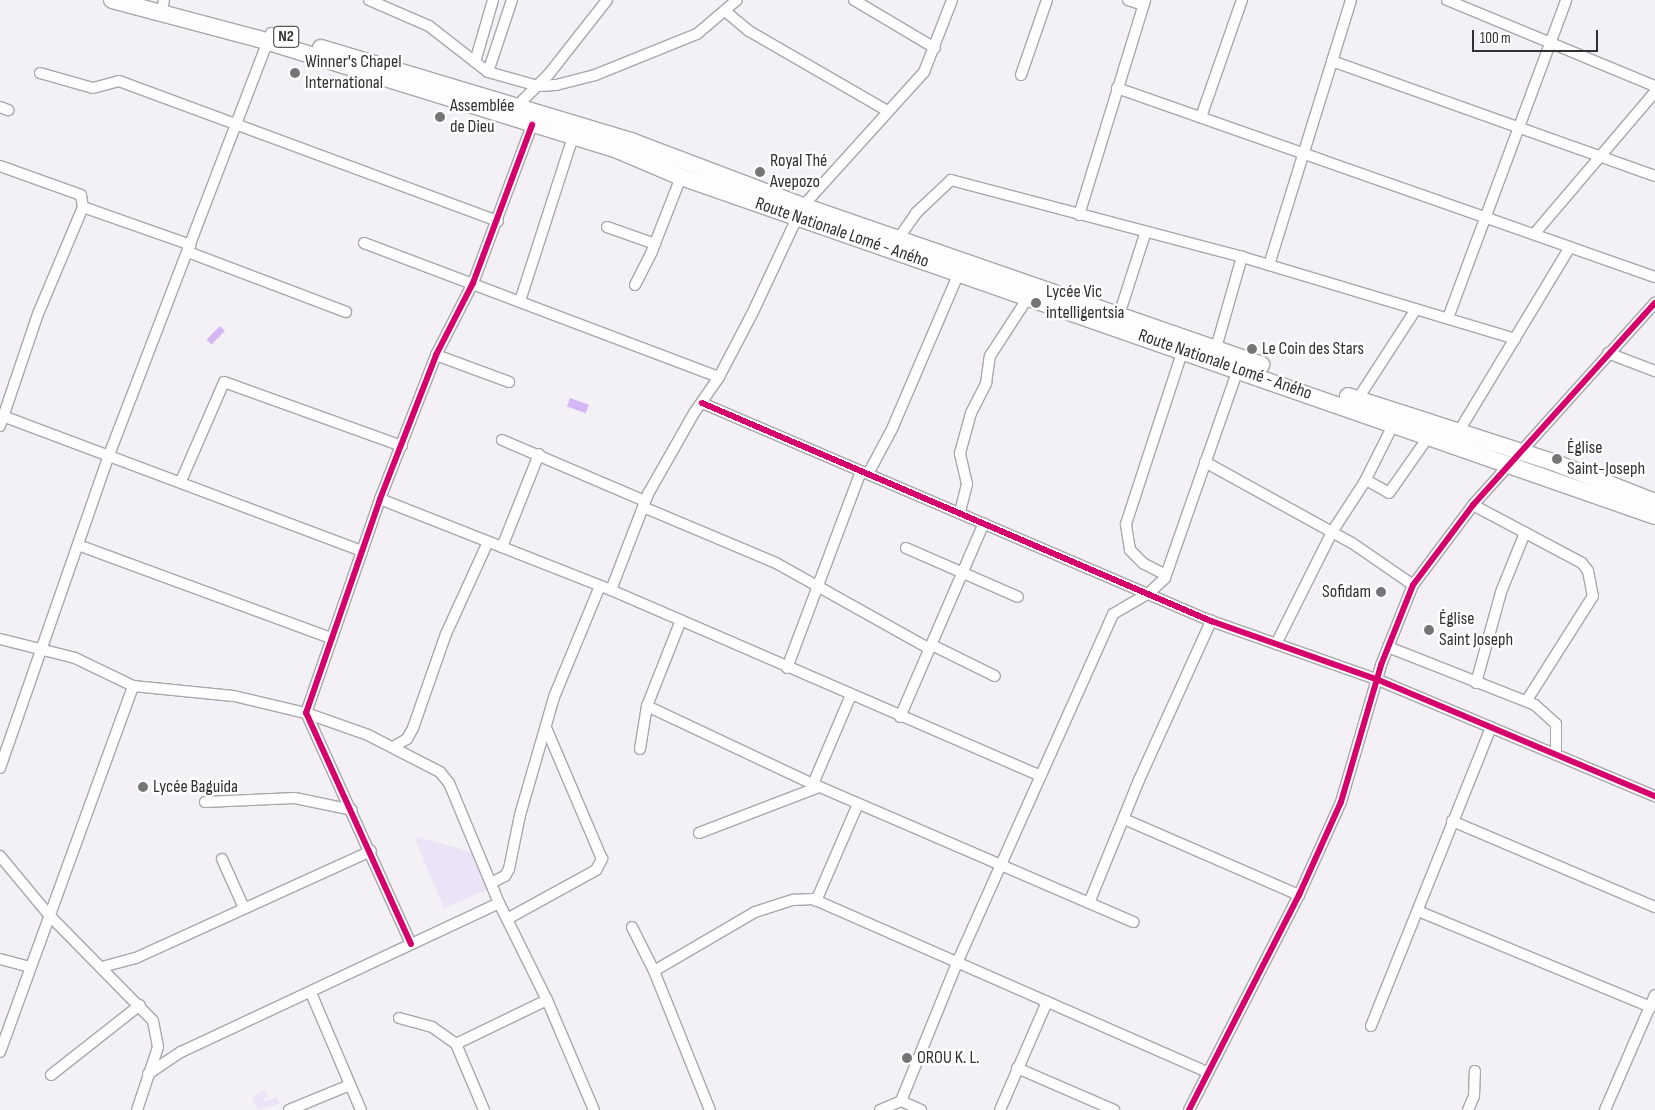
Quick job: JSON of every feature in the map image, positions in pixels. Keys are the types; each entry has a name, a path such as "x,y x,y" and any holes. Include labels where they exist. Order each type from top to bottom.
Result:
{"highway":[{"name":"N2","path":"112,0 270,38 465,90 499,100 513,112"},
{"name":"N2","path":"147,0 163,2 270,38 513,112"},
{"name":"Route Nationale Lomé - Aného","path":"513,112 532,125 620,151 681,177 898,239 1216,348 1357,400 1523,453 1655,502"},
{"name":"Route Nationale Lomé - Aného","path":"513,112 550,119 631,141 800,212 959,273 1655,516"}],"street":[{"path":"369,0 429,26 488,72 538,86 572,82 697,34 737,0"},
{"path":"475,62 493,0"},
{"path":"488,72 512,0"},
{"path":"513,112 538,86 607,0"},
{"path":"854,0 935,48"},
{"path":"611,590 644,504 719,377 752,314 800,212 886,110 924,72 935,48 952,0"},
{"path":"1021,75 1047,0"},
{"path":"1080,215 1144,2 1128,0"},
{"path":"1201,117 1242,0"},
{"path":"1269,265 1351,0"},
{"path":"1447,0 1655,86"},
{"path":"1448,318 1516,128 1566,0"},
{"path":"724,12 749,31 886,110"},
{"path":"0,768 44,648 109,455 270,38"},
{"path":"1332,61 1655,176"},
{"path":"40,73 93,88 119,81 498,221"},
{"path":"1117,88 1485,215 1655,277"},
{"path":"1534,233 1655,92"},
{"path":"411,944 371,851 306,713 380,499 436,355 473,283 498,221 532,125"},
{"path":"520,301 572,137"},
{"path":"0,166 81,195 83,206 41,306 1,419 182,481 362,550"},
{"path":"635,285 655,244 681,177"},
{"path":"898,239 916,213 951,180 1242,257 1515,339"},
{"path":"83,206 346,312"},
{"path":"607,228 655,244"},
{"path":"1119,315 1146,231"},
{"path":"364,243 520,301 613,339 719,377"},
{"path":"1459,431 1570,247"},
{"path":"1216,348 1242,257"},
{"path":"788,668 818,586 864,472 892,429 959,273"},
{"path":"960,512 967,484 960,453 969,421 986,383 990,356 1029,296"},
{"path":"1189,1110 1299,895 1341,802 1376,679 1413,585 1472,506 1523,453 1608,353 1655,302"},
{"path":"1357,400 1416,308"},
{"path":"1166,575 1144,564 1130,550 1126,524 1183,350"},
{"path":"1608,353 1655,371"},
{"path":"436,355 509,382"},
{"path":"880,1110 902,1101 1000,864 1113,614 1149,593 1166,575 1238,369"},
{"path":"182,481 212,405 224,382 402,446"},
{"path":"702,403 1211,621 1376,679 1655,796"},
{"path":"1276,644 1332,532 1366,480 1393,425"},
{"path":"1366,480 1388,493 1429,436"},
{"path":"502,440 539,454 644,504 776,563 931,647 995,676"},
{"path":"502,547 539,454"},
{"path":"1205,462 1332,532 1413,585"},
{"path":"380,499 611,590 900,717 1040,776"},
{"path":"1472,506 1582,563 1593,596 1527,700"},
{"path":"900,717 984,523"},
{"path":"1476,683 1501,592 1525,533"},
{"path":"393,747 406,739 412,728 446,634 488,542"},
{"path":"78,545 331,638"},
{"path":"906,548 963,571 1018,597"},
{"path":"491,882 505,876 510,869 520,815 547,730 554,697 600,586"},
{"path":"640,749 647,706 681,620"},
{"path":"1089,903 1211,621"},
{"path":"0,639 44,648 75,658 133,686 234,696 306,713 368,735 440,772 448,783 499,904 547,1000 594,1110"},
{"path":"1388,647 1476,683 1527,700 1556,724 1556,754"},
{"path":"0,1052 48,915 133,686"},
{"path":"699,833 816,785 850,695"},
{"path":"647,706 858,804 1134,922"},
{"path":"1371,1026 1401,947 1418,911 1452,821 1491,727"},
{"path":"507,919 596,870 602,859 547,730"},
{"path":"206,802 295,798 352,810"},
{"path":"816,900 858,804"},
{"path":"1124,819 1299,895"},
{"path":"1452,821 1655,907"},
{"path":"102,967 136,958 371,851"},
{"path":"0,856 48,915 140,1005 153,1022 159,1039 137,1110"},
{"path":"222,859 244,908"},
{"path":"654,971 755,912 793,900 816,900 1208,1072"},
{"path":"148,1074 181,1052 499,904"},
{"path":"1418,911 1651,1007"},
{"path":"632,928 654,971 710,1110"},
{"path":"0,959 30,967"},
{"path":"311,993 361,1110"},
{"path":"1605,1110 1655,995"},
{"path":"456,1044 547,1000"},
{"path":"1000,1110 1047,1002"},
{"path":"51,1075 140,1005"},
{"path":"399,1018 432,1027 456,1044 484,1110"},
{"path":"1017,1068 1114,1110"},
{"path":"1468,1110 1474,1096 1476,1071"},
{"path":"289,1110 350,1085"},
{"path":"902,1101 922,1110"}],"shaded area":[{"path":"220,326 225,331 212,344 207,339"},
{"path":"570,398 589,405 586,413 567,406"},
{"path":"419,837 474,853 489,889 444,908 415,839"},
{"path":"265,1090 268,1096 263,1099 264,1102 277,1097 279,1104 258,1110 252,1098"}],"cycle path":[{"path":"411,944 306,713 380,499 436,355 473,283 532,125"},
{"path":"1189,1110 1299,895 1341,802 1381,665 1413,585 1473,505 1655,303"},
{"path":"702,403 1211,621 1376,679 1655,796"}],"place":[{"name":"Winner's Chapel International","path":"295,73"},
{"name":"Assemblée de Dieu","path":"440,117"},
{"name":"Royal Thé Avepozo","path":"760,172"},
{"name":"Lycée Vic intelligentsia","path":"1036,303"},
{"name":"Le Coin des Stars","path":"1252,349"},
{"name":"Église Saint-Joseph","path":"1557,459"},
{"name":"Sofidam","path":"1381,592"},
{"name":"Église Saint Joseph","path":"1429,630"},
{"name":"Lycée Baguida","path":"143,787"},
{"name":"OROU K. L.","path":"907,1058"}]}
